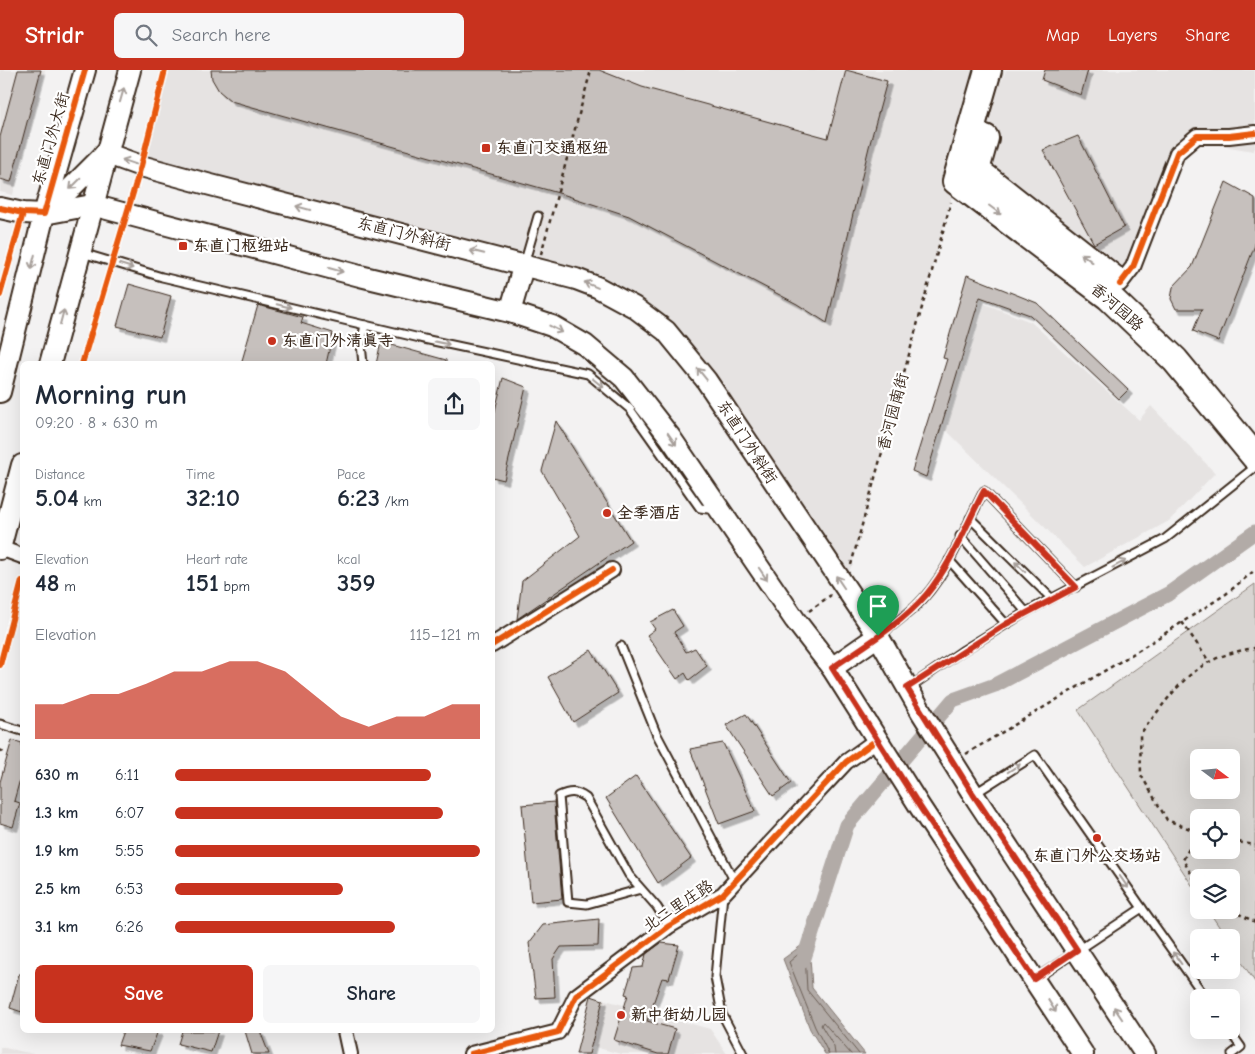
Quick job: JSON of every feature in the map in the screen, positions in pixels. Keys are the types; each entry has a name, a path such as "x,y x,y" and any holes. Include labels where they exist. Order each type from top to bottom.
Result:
{"highway":[{"path":"966,176 988,70"},
{"path":"966,176 1003,70"},
{"name":"香河园路","path":"966,176 1120,284 1184,348 1255,430"},
{"name":"香河园路","path":"966,176 1109,297 1175,360 1255,457"}],"main road":[{"name":"东直门外大街","path":"0,392 44,214 85,70"},
{"path":"51,361 105,153 130,70"},
{"path":"44,214 105,153"},
{"name":"东直门外斜街","path":"105,153 141,166 207,184 531,266 597,287 634,307 666,331 706,380 843,587 878,636 922,713 973,794 1145,1054"},
{"path":"0,208 23,213 44,214 92,205 360,276 510,312 552,326 585,345 624,378 649,407 795,620 832,668 920,807 1083,1054"},
{"path":"510,312 531,266"},
{"path":"0,549 20,473"},
{"path":"832,668 878,636"}],"street":[{"path":"1120,284 1133,267 1178,153 1197,136 1229,136 1255,133"},
{"path":"0,549 20,555"},
{"path":"495,643 612,570"},
{"name":"北二里庄路","path":"471,1054 558,1032 576,996 669,926 723,894 846,762 878,739"},
{"path":"345,1033 350,1054"}],"lane":[{"path":"531,266 538,216"},
{"path":"80,253 162,277 365,325 588,374 630,408 700,508 720,510"},
{"path":"363,361 361,344 365,325"},
{"path":"907,688 1026,612 1165,539 1255,467"},
{"path":"878,636 915,606 927,593 949,560 984,491 1076,587"},
{"path":"970,518 1051,598"},
{"path":"960,536 1026,612"},
{"path":"949,560 1006,624"},
{"path":"622,646 656,733 735,882"},
{"path":"0,724 20,730"},
{"path":"973,794 1035,754 1200,989"},
{"path":"641,889 587,904 568,902 559,796 568,792 578,792 586,798 629,875 658,907 669,926"},
{"path":"723,894 716,977 722,1014 743,1054"},
{"path":"1034,979 1142,908"},
{"path":"1232,1054 1241,1048 1235,1039"}],"path":[{"path":"531,266 591,70"},
{"path":"953,762 1182,622 1226,594 1255,570"},
{"path":"795,620 843,587"},
{"path":"1182,622 1208,660"},
{"path":"1190,829 1167,820 1142,775 1140,734 1187,677 1208,660 1234,651 1255,648"},
{"path":"1240,843 1255,845"},
{"path":"1190,847 1183,860 1190,872"},
{"path":"1240,914 1255,922"}],"shaded area":[{"path":"0,70 45,70 13,195 0,192"},
{"path":"165,70 1005,70 1002,82 1006,70 1255,70 1255,148 1253,151 1178,138 1125,280 956,181 852,564 843,587 666,331 597,287 141,166"},
{"path":"985,304 1031,322 1139,420 1151,406 1215,473 1169,521 1085,567 946,430"},
{"path":"1255,584 1255,982 1240,960 1240,929 1221,929 1214,919 1240,919 1240,869 1190,869 1190,882 1078,710"},
{"name":"新中街幼儿园","path":"591,996 710,1029 727,1054 621,1054 579,1043"},
{"path":"0,1047 34,1054 0,1054"}],"water":[{"path":"809,940 812,988 865,1054 825,1054 810,1029 783,959"}],"building":[{"path":"18,70 41,70 11,182 0,179 0,137"},
{"path":"211,70 599,70 642,87 828,138 846,70 887,81 869,147 827,323 797,304 629,216 562,194 231,101 219,91 212,79"},
{"path":"1045,70 1088,70 1081,95 1042,80"},
{"path":"1078,136 1124,227 1094,244 1043,150"},
{"path":"1226,182 1255,198 1255,245 1218,341 1193,331 1202,309 1176,309 1171,299 1173,287 1192,267"},
{"path":"967,275 1037,303 1128,390 1119,399 1030,315 980,297 926,477 912,471 947,359 943,358"},
{"path":"129,284 171,296 160,337 117,326"},
{"name":"东直门外清真寺","path":"258,305 303,317 301,323 333,333 327,361 242,361"},
{"path":"381,342 446,360 446,361 377,361"},
{"path":"503,378 526,387 504,480 495,478 495,411"},
{"path":"556,421 631,541 517,619 522,581 580,536 542,471"},
{"path":"673,610 683,626 674,632 686,652 695,648 707,666 689,680 685,673 677,679 647,635 655,629 650,622"},
{"path":"591,650 618,693 573,722 548,677"},
{"path":"746,714 791,783 773,796 726,725"},
{"path":"12,740 20,742 20,779 14,801 20,803 13,827 0,823 0,782"},
{"path":"723,743 755,811 719,824 690,749"},
{"path":"636,776 691,858 658,883 606,798"},
{"path":"554,802 562,899 531,902 522,805"},
{"path":"599,919 598,946 561,947 553,959 555,997 536,998 529,943 543,925"},
{"path":"661,943 679,945 669,979 662,978 647,1021 675,1029 668,1054 658,1054 614,1040 628,995 625,994 633,968 643,967 646,954"},
{"path":"19,974 20,974 20,1011 10,1008"},
{"path":"591,996 603,1000 589,1054 576,1054"},
{"path":"122,1033 157,1033 150,1051 118,1045"},
{"path":"181,1033 217,1033 211,1052 178,1044"},
{"path":"246,1033 261,1033 269,1054 252,1054"}],"waterway":[{"path":"803,961 847,825 953,700 995,685 1168,594 1255,532"}],"cycle path":[{"path":"0,208 23,213 44,214 85,70"},
{"path":"83,361 141,166 165,70"},
{"path":"1120,284 1133,267 1177,153 1197,136 1229,136 1255,133"},
{"path":"0,295 23,213"},
{"path":"495,643 612,570"},
{"path":"0,665 20,589"},
{"path":"471,1054 558,1032 576,996 669,926 723,894 846,762 878,739"}],"place":[{"name":"东直门交通枢纽","path":"486,148"},
{"name":"东直门枢纽站","path":"183,246"},
{"name":"东直门外清真寺","path":"272,341"},
{"name":"全季酒店","path":"607,513"},
{"name":"东直门外公交场站","path":"1097,838"},
{"name":"新中街幼儿园","path":"621,1015"}],"route":[{"path":"984,491 1076,587 1051,598 1006,624 907,688 973,794 1077,950 1034,979 920,807 832,668 878,636 915,606 927,593 949,560 984,491"}]}
